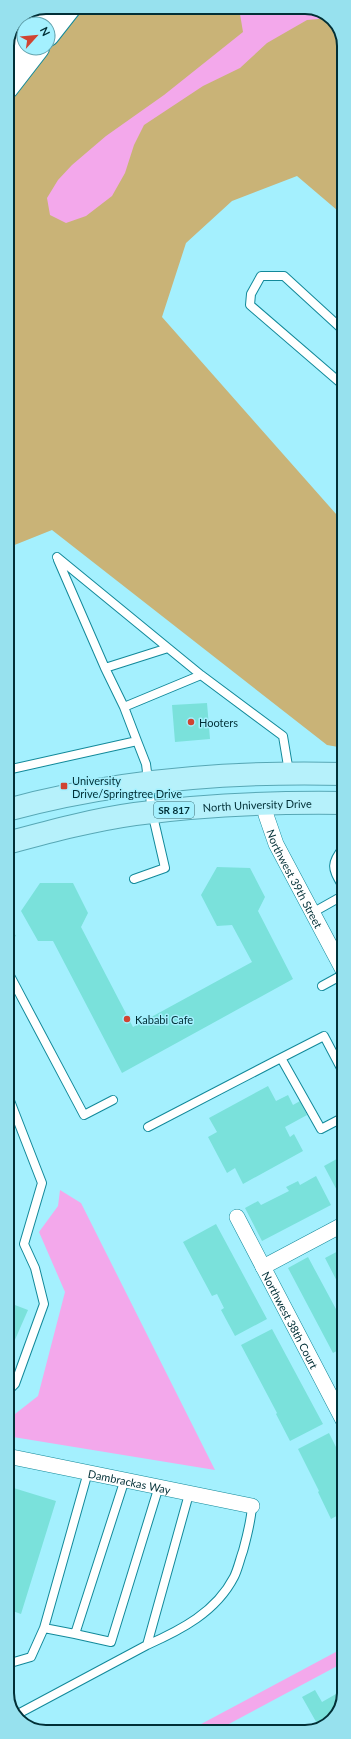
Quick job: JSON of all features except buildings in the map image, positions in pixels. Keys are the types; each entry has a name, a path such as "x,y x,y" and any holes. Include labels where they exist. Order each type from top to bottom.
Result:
{"main road":[{"path":"14,808 110,787 221,776 289,773 337,774"},
{"name":"North University Drive","path":"14,841 56,830 133,814 267,803 337,803"}],"street":[{"path":"56,25 64,14"},
{"path":"14,79 32,56"},
{"name":"Northwest 39th Street","path":"267,803 266,815 276,844 337,960"},
{"name":"Northwest 38th Court","path":"237,1217 337,1409"},
{"path":"263,1267 337,1228"},
{"name":"Dambrackas Way","path":"14,1457 252,1506"}],"lane":[{"path":"337,324 284,276 261,276 251,294 250,305 337,380"},
{"path":"134,879 165,868 152,812 146,764 124,707 105,668 57,558 201,674 283,736 289,773"},
{"path":"105,668 168,648"},
{"path":"124,707 201,674"},
{"path":"14,768 137,741"},
{"path":"337,855 335,857 333,868 337,876"},
{"path":"312,913 337,899"},
{"path":"322,986 337,977"},
{"path":"14,983 84,1115 113,1100"},
{"path":"148,1127 324,1036 337,1061"},
{"path":"281,1058 294,1078 321,1129 337,1121"},
{"path":"14,1111 42,1183 24,1244 35,1268 44,1304 14,1385"},
{"path":"14,1662 31,1657 44,1628 88,1472"},
{"path":"75,1634 124,1479"},
{"path":"44,1628 111,1642 159,1486"},
{"path":"147,1645 189,1494"},
{"path":"21,1712 147,1645 176,1632 202,1615 221,1596 234,1576 251,1524 252,1506"}],"shaded area":[{"path":"76,14 307,14 321,18 333,30 337,42 337,210 297,176 232,201 186,243 162,317 337,515 337,747 327,745 52,530 14,545 14,93 43,56 56,56 56,39"},
{"path":"240,14 307,14 322,19 307,20 267,43 240,68 203,86 144,125 134,145 125,173 112,196 86,216 66,223 50,215 47,198 58,180 72,165 106,136 164,95 243,32"},
{"path":"60,1190 81,1203 215,1470 14,1437 14,1414 38,1396 65,1292 39,1232 58,1206"}],"waterway":[{"path":"213,1725 337,1659"}],"place":[{"name":"Hooters","path":"191,722"},
{"name":"University Drive/Springtree Drive","path":"64,786"},
{"name":"Kababi Cafe","path":"127,1019"}]}
